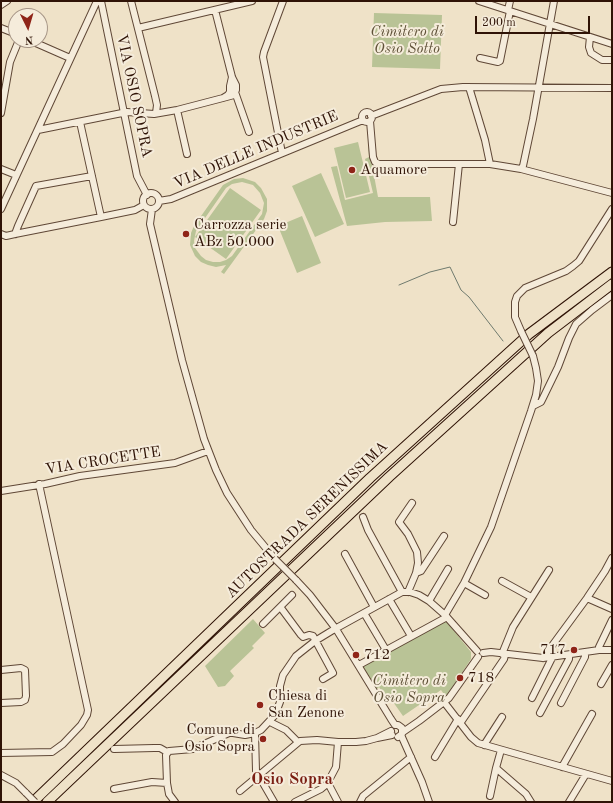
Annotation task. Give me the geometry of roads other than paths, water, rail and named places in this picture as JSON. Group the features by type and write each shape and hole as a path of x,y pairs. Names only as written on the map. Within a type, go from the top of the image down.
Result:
{"highway":[{"name":"AUTOSTRADA SERENISSIMA","path":"34,802 370,478 529,334 612,272"},
{"name":"AUTOSTRADA SERENISSIMA","path":"47,802 389,478 548,333 612,284"}],"street":[{"path":"1,5 7,1"},
{"path":"1,209 97,1"},
{"name":"VIA OSIO SOPRA","path":"101,1 137,176 147,194"},
{"path":"131,1 156,96 156,113"},
{"path":"138,28 215,10 233,3 252,1"},
{"path":"479,1 612,44"},
{"path":"480,58 498,62 500,61 510,1"},
{"path":"519,170 523,166 554,1"},
{"path":"281,3 263,57 282,153"},
{"path":"215,10 232,77 236,85 235,92 249,132"},
{"path":"590,38 589,47 591,53 602,60 612,60"},
{"path":"1,113 10,62 15,48"},
{"path":"47,48 70,58"},
{"path":"223,98 230,92 232,77"},
{"path":"469,87 490,164"},
{"name":"VIA DELLE INDUSTRIE","path":"159,201 171,199 363,120 362,116 365,113 369,113 371,119 441,89 469,87 612,88"},
{"path":"38,130 124,113 135,112 151,114 177,110 234,95 235,92"},
{"path":"177,110 187,154"},
{"path":"371,119 373,157 375,162 387,164 490,164 612,193"},
{"path":"80,122 102,218"},
{"path":"453,222 459,164"},
{"path":"1,169 16,175"},
{"path":"15,234 36,186 92,176"},
{"path":"144,205 143,200 147,194 156,194 159,201 158,205 152,209 150,224 182,360 204,439 216,470 227,493 251,530 275,559 310,595 336,629 398,732 411,758 429,802"},
{"path":"1,234 6,236 102,218 135,210 144,205"},
{"path":"144,205 152,209"},
{"path":"359,665 446,616 491,527 536,395 538,381 533,356 515,317 515,302 517,296 525,288 566,271 574,266 579,261 612,209"},
{"path":"533,406 541,402 576,324 592,310 612,296"},
{"name":"VIA CROCETTE","path":"1,490 80,476 175,463 208,451"},
{"path":"1,753 52,752 63,744 81,725 87,715 88,710 39,484"},
{"path":"405,592 416,573 418,562 416,552 408,534 399,522 412,503"},
{"path":"363,517 368,530 405,592"},
{"path":"416,573 421,571 444,536"},
{"path":"345,554 374,607"},
{"path":"543,658 587,598 612,558"},
{"path":"429,601 448,569"},
{"path":"435,757 459,720 504,659 513,627 549,570"},
{"path":"502,581 531,598"},
{"path":"464,583 485,595"},
{"path":"114,749 160,748 167,752 193,748 225,734 233,733 245,735 261,730 275,715 280,702 280,686 283,675 288,666 299,653 333,630 389,599 405,592 419,595 429,601 446,616 479,654 552,658 599,650 612,650"},
{"path":"263,624 292,596"},
{"path":"587,598 612,610"},
{"path":"389,599 411,636"},
{"path":"281,608 303,637 311,635 315,641 333,673 323,679"},
{"path":"364,613 386,650"},
{"path":"599,650 612,620"},
{"path":"561,703 585,657 585,652"},
{"path":"240,791 298,742 317,740 338,742 366,741 398,732 444,702 479,654"},
{"path":"540,713 569,659 569,655"},
{"path":"532,698 552,658"},
{"path":"601,684 612,665"},
{"path":"1,670 21,668 25,670 26,696 25,700 21,702 1,703"},
{"path":"444,702 474,740 484,745 612,781"},
{"path":"562,767 592,714"},
{"path":"484,745 502,717"},
{"path":"270,722 286,730 298,742"},
{"path":"255,733 255,767 274,802"},
{"path":"295,802 321,789 327,784 336,767 338,742"},
{"path":"490,796 496,768 502,750"},
{"path":"167,752 167,783 169,794 175,802"},
{"path":"360,802 363,796 411,758"},
{"path":"496,768 526,794 531,802"},
{"path":"569,802 586,774"},
{"path":"1,775 16,783 34,802"},
{"path":"114,789 152,782 167,783"},
{"path":"327,784 338,802"}],"waterway":[{"path":"399,285 430,272 450,267 461,290 469,297 503,341"}],"place":[{"name":"Aquamore","path":"352,170"},
{"name":"Carrozza serie ABz 50.000","path":"186,234"},
{"name":"717","path":"574,650"},
{"name":"712","path":"356,655"},
{"name":"718","path":"460,678"},
{"name":"Chiesa di San Zenone","path":"260,705"},
{"name":"Comune di Osio Sopra","path":"263,739"}],"district":[{"name":"Osio Sopra","path":"292,780"}],"park label":[{"name":"Cimitero di Osio Sotto","path":"407,40"},
{"name":"Cimitero di Osio Sopra","path":"409,690"}]}
